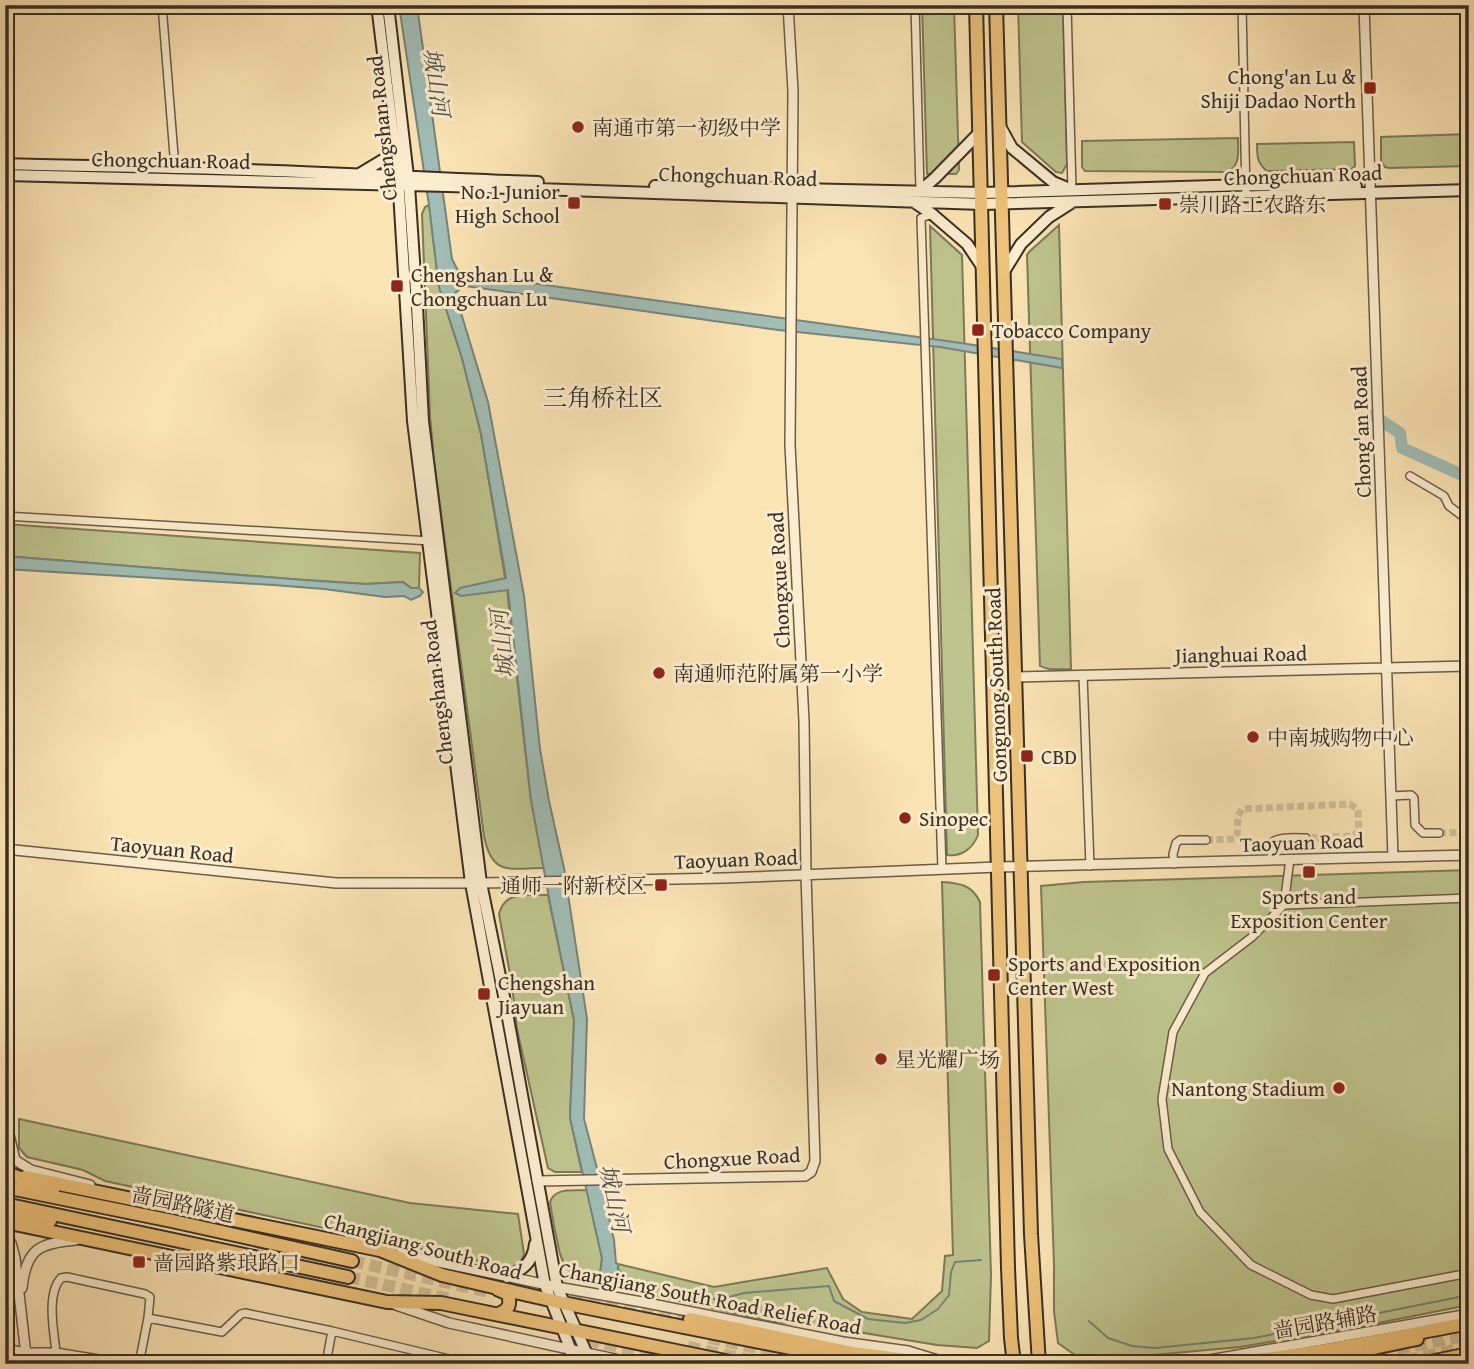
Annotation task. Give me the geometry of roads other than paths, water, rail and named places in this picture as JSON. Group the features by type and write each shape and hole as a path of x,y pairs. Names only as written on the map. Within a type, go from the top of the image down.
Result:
{"main road":[{"name":"Chengshan Road","path":"377,5 394,147 408,181"},
{"name":"Chengshan Road","path":"388,5 408,181 413,421 433,541 476,883 493,993 536,1235 573,1364"},
{"name":"Gongnong South Road","path":"976,5 1007,1268 1014,1364"},
{"name":"Gongnong South Road","path":"996,5 1031,1234 1039,1364"},
{"path":"1001,128 1012,148 1072,196 1021,244 1005,270"},
{"path":"920,191 980,132"},
{"path":"359,174 386,158 394,147"},
{"name":"Chongchuan Road","path":"5,164 359,174 408,181"},
{"name":"Chongchuan Road","path":"5,175 408,181 793,194 912,201 1246,191 1469,190"},
{"name":"Chongchuan Road","path":"1370,189 1469,183"},
{"name":"Chongchuan Road","path":"793,194 920,191 982,198"},
{"path":"912,201 967,244 983,269"},
{"name":"Chengshan Road","path":"476,883 503,991 537,1181 551,1286"},
{"path":"8,1173 58,1193 172,1221"},
{"name":"Changjiang South Road","path":"8,1173 380,1250 442,1275 557,1302 871,1364"},
{"name":"啬园路隧道","path":"6,1187 352,1261"},
{"path":"5,1204 348,1277"},
{"path":"5,1215 73,1224 208,1253 274,1261"},
{"path":"5,1222 387,1302 441,1303 740,1364"},
{"path":"507,1277 529,1263 534,1254 536,1235"},
{"path":"494,1287 508,1294 510,1301 505,1312 498,1314"},
{"name":"Chengshan Road","path":"557,1302 575,1330 587,1358"},
{"path":"690,1319 853,1353 937,1364"},
{"path":"1209,1364 1323,1350 1469,1326"},
{"path":"1280,1364 1326,1358 1469,1326"},
{"path":"1420,1364 1469,1354"}],"street":[{"path":"162,5 175,168"},
{"name":"Chongxue Road","path":"537,1181 805,1175 811,1172 815,1161 804,721 790,445 793,91 788,5"},
{"path":"915,5 920,191"},
{"path":"1072,196 1067,6 1101,5"},
{"path":"1242,5 1246,191"},
{"name":"Chong'an Road","path":"1364,5 1393,857"},
{"path":"932,214 921,218 942,869"},
{"path":"1410,476 1444,496 1448,506 1469,521"},
{"path":"5,516 433,541"},
{"name":"Jianghuai Road","path":"1015,677 1469,666"},
{"path":"1083,675 1090,866"},
{"path":"1391,796 1411,795 1414,798 1415,824 1423,833 1439,833"},
{"path":"1272,860 1274,841 1306,838"},
{"path":"1174,864 1176,843 1180,840 1206,840"},
{"name":"Taoyuan Road","path":"5,849 336,883 724,878 998,867 1469,855"},
{"path":"1290,859 1284,905 1252,937 1205,973 1173,1032 1162,1099 1168,1149 1200,1212 1251,1265 1311,1295 1333,1299 1469,1273"},
{"path":"1284,905 1469,898"},
{"path":"5,1118 15,1160 31,1170 84,1183 118,1195"},
{"path":"5,1237 15,1258 27,1364"},
{"path":"21,1301 24,1270 30,1257 41,1247 54,1242 87,1239"},
{"name":"Changjiang South Road Relief Road","path":"380,1250 843,1342 908,1351 951,1364"},
{"path":"56,1352 51,1312 57,1282 67,1277 150,1297 139,1364"},
{"path":"387,1302 449,1323 570,1348 587,1358 638,1364"},
{"path":"148,1318 222,1332 245,1313 470,1364"},
{"name":"啬园路辅路","path":"1187,1364 1469,1314"},
{"path":"326,1364 332,1331"},
{"path":"5,1348 26,1352 56,1352 129,1364"}],"water":[{"path":"399,5 417,5 452,259 457,269 466,274 1062,359 1062,368 940,347 778,330 465,286 455,293 488,402 524,596 540,749 564,868 587,1019 584,1119 614,1240 618,1264 617,1287 599,1282 602,1258 570,1118 574,1020 531,800 508,590 461,596 455,593 460,588 506,578 481,434 462,358 439,287"},
{"path":"5,556 304,580 366,584 403,582 423,592 411,600 404,596 385,597 273,585 5,569"}],"waterway":[{"path":"1373,415 1400,433 1402,448 1469,478"},
{"path":"618,1269 626,1278 718,1300 744,1293 829,1286 834,1301 868,1319 905,1323 921,1320 938,1309 949,1295 951,1272 955,1262 981,1260"},
{"path":"1089,1321 1108,1338 1132,1346 1155,1348 1254,1338 1469,1295"}],"tunnel":[{"path":"1206,840 1234,839 1242,809 1350,804 1358,810 1359,832 1352,836 1306,838"},
{"path":"1439,833 1469,832"},
{"path":"352,1261 489,1292"},
{"path":"348,1277 454,1300"},
{"path":"553,1294 690,1319"},
{"path":"1397,1349 1469,1335"},
{"path":"570,1336 679,1361"},
{"path":"709,1338 832,1364"},
{"path":"688,1347 770,1364"},
{"path":"1389,1364 1469,1347"}],"place":[{"name":"Chong'an Lu & Shiji Dadao North","path":"1370,88"},
{"name":"南通市第一初级中学","path":"578,127"},
{"name":"No.1 Junior High School","path":"574,203"},
{"name":"崇川路工农路东","path":"1165,204"},
{"name":"Chengshan Lu & Chongchuan Lu","path":"397,286"},
{"name":"Tobacco Company","path":"978,330"},
{"name":"南通师范附属第一小学","path":"659,673"},
{"name":"中南城购物中心","path":"1253,737"},
{"name":"CBD","path":"1027,756"},
{"name":"Sinopec","path":"905,818"},
{"name":"Sports and Exposition Center","path":"1309,872"},
{"name":"通师一附新校区","path":"661,885"},
{"name":"Sports and Exposition Center West","path":"994,975"},
{"name":"Chengshan Jiayuan","path":"484,994"},
{"name":"星光耀广场","path":"881,1059"},
{"name":"Nantong Stadium","path":"1339,1088"},
{"name":"啬园路紫琅路口","path":"139,1262"}],"district":[{"name":"三角桥社区","path":"603,397"}],"water label":[{"name":"城山河","path":"437,82"},
{"name":"城山河","path":"502,644"},
{"name":"城山河","path":"615,1198"}]}
